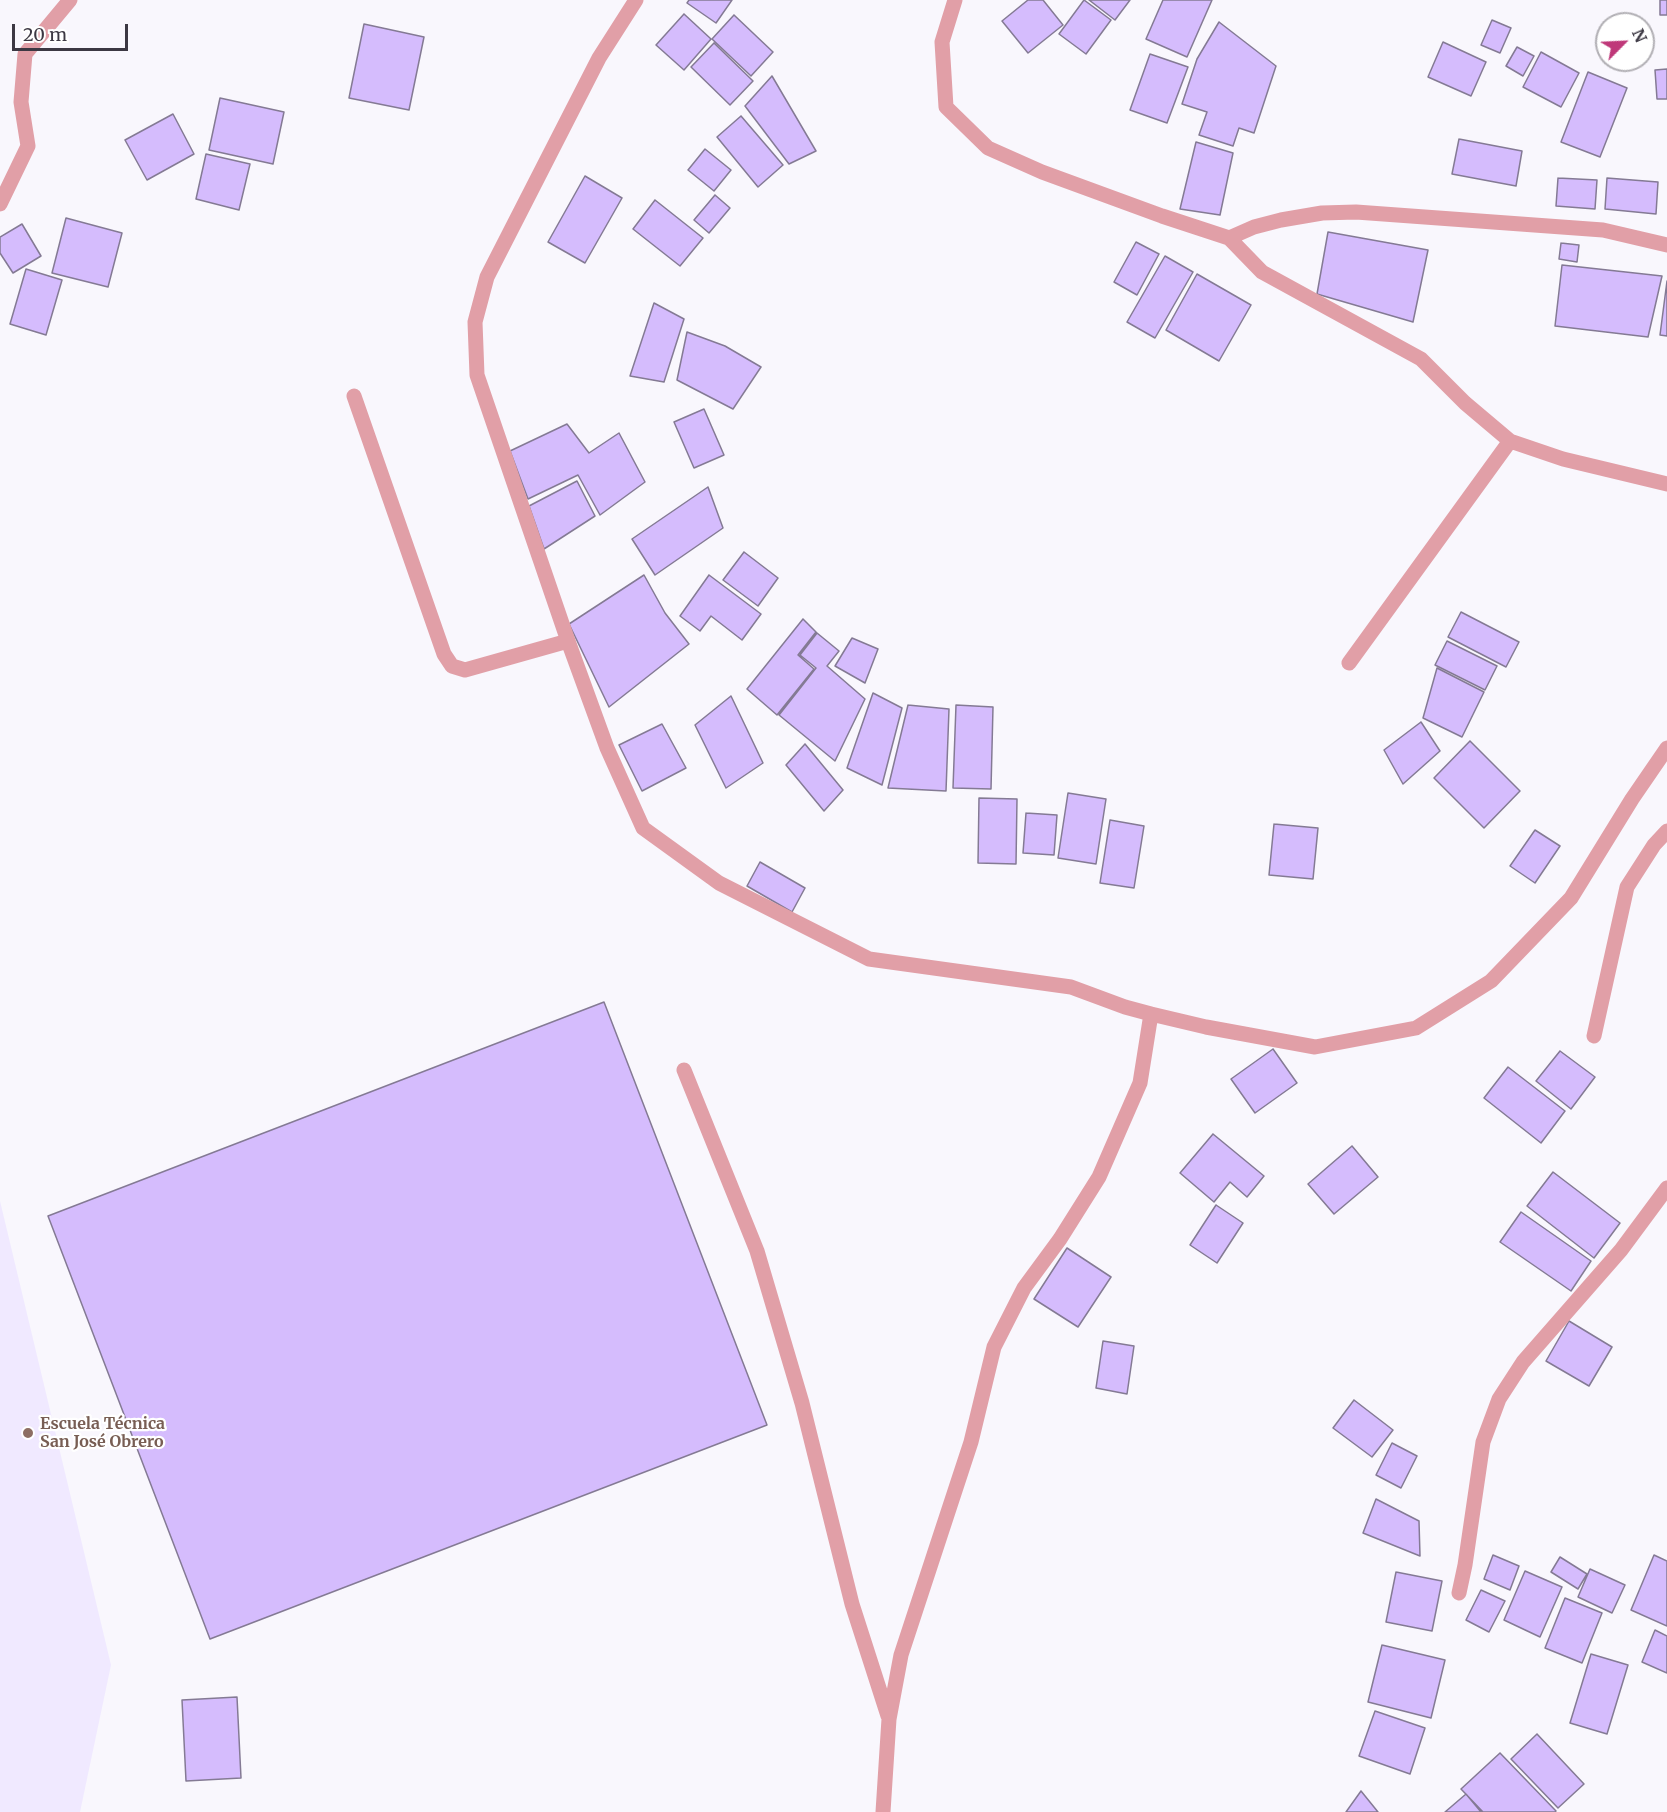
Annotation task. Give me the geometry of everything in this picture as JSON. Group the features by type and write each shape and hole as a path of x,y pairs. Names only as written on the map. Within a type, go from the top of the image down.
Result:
{"street":[{"path":"0,204 28,146 21,102 25,54 70,0"},
{"path":"636,0 599,58 487,277 475,322 477,375 607,748 643,828 719,883 869,959 1071,987 1151,1014 1206,1027 1315,1047 1416,1028 1491,981 1571,898 1632,799 1667,748"},
{"path":"955,0 942,42 946,107 988,148 1042,172 1229,238 1262,272 1421,359 1465,403 1510,441 1563,459 1667,484"},
{"path":"1229,238 1254,227 1281,220 1322,213 1356,212 1604,230 1667,245"},
{"path":"354,396 444,654 452,666 465,670 568,641"},
{"path":"1349,663 1510,441"},
{"path":"1594,1036 1627,887 1654,845 1667,831"},
{"path":"883,1812 889,1719 901,1655 971,1442 994,1347 1024,1288 1060,1239 1099,1177 1140,1083 1151,1014"},
{"path":"684,1070 757,1251 802,1403 852,1604 889,1719"},
{"path":"1459,1593 1466,1565 1483,1442 1499,1399 1523,1362 1621,1250 1667,1188"}],"shaded area":[{"name":"Escuela Técnica San José Obrero","path":"0,1201 111,1665 80,1812 0,1812"}],"building":[{"path":"689,0 732,0 716,23 687,3"},
{"path":"1028,0 1043,0 1063,25 1028,53 1002,21"},
{"path":"1084,0 1111,20 1086,54 1059,34"},
{"path":"1089,0 1130,0 1115,20"},
{"path":"1163,0 1212,0 1187,57 1146,39"},
{"path":"1660,0 1667,0 1667,15 1660,15"},
{"path":"684,14 711,39 684,70 656,45"},
{"path":"734,15 773,52 751,76 712,39"},
{"path":"1492,20 1511,28 1500,53 1481,45"},
{"path":"1219,22 1276,66 1254,133 1239,128 1233,146 1199,135 1207,112 1182,104 1197,59"},
{"path":"364,24 424,37 409,110 349,98"},
{"path":"1443,42 1486,62 1471,96 1428,77"},
{"path":"714,43 753,81 730,105 691,67"},
{"path":"1517,47 1534,56 1523,76 1506,66"},
{"path":"1541,52 1579,73 1561,107 1523,87"},
{"path":"1150,54 1188,67 1167,123 1130,110"},
{"path":"1667,69 1667,99 1657,99 1655,70"},
{"path":"1588,72 1627,88 1600,157 1561,142"},
{"path":"772,76 816,151 789,164 745,106"},
{"path":"220,98 284,112 273,164 209,150"},
{"path":"173,114 194,154 147,180 125,140"},
{"path":"741,116 783,165 758,187 717,137"},
{"path":"1459,139 1522,151 1516,186 1452,174"},
{"path":"1196,142 1233,153 1220,215 1180,209"},
{"path":"705,149 731,170 714,191 688,170"},
{"path":"206,154 250,164 239,210 196,199"},
{"path":"585,176 622,198 585,263 548,242"},
{"path":"1558,178 1597,180 1595,209 1556,206"},
{"path":"1607,178 1658,182 1656,214 1605,209"},
{"path":"715,195 730,208 709,233 694,220"},
{"path":"655,200 703,238 680,266 633,229"},
{"path":"66,218 122,233 108,287 52,273"},
{"path":"22,224 41,256 13,273 0,253 0,237"},
{"path":"1328,232 1428,250 1413,322 1317,294"},
{"path":"1136,242 1159,254 1137,295 1114,282"},
{"path":"1561,243 1579,245 1577,262 1559,259"},
{"path":"1165,256 1193,272 1155,338 1127,322"},
{"path":"1562,265 1662,276 1648,337 1555,326"},
{"path":"26,269 62,280 46,335 10,324"},
{"path":"1197,274 1251,305 1219,361 1166,330"},
{"path":"1667,281 1667,336 1660,335"},
{"path":"654,303 684,319 664,382 630,376"},
{"path":"687,332 725,346 761,367 733,409 677,380"},
{"path":"704,409 724,455 694,468 674,422"},
{"path":"567,424 589,453 619,433 645,482 600,515 578,475 528,499 510,451"},
{"path":"577,481 595,516 544,549 529,506"},
{"path":"708,487 723,528 655,575 632,539"},
{"path":"744,552 778,578 758,606 723,580"},
{"path":"644,575 665,613 689,644 609,707 569,624"},
{"path":"709,575 761,614 742,640 711,616 700,631 680,616"},
{"path":"1461,612 1519,642 1506,667 1448,637"},
{"path":"803,619 816,632 798,655 814,669 777,715 747,689"},
{"path":"817,633 839,651 827,666 865,699 835,761 779,715 816,668 800,655"},
{"path":"852,638 878,649 865,683 835,666"},
{"path":"1447,641 1497,666 1485,690 1435,665"},
{"path":"1437,668 1484,692 1462,737 1423,718"},
{"path":"873,693 902,708 882,785 847,768"},
{"path":"731,696 763,763 726,788 695,725"},
{"path":"908,705 949,709 946,791 888,788"},
{"path":"956,705 993,707 991,789 953,788"},
{"path":"1421,722 1440,751 1403,784 1384,750"},
{"path":"662,724 686,768 642,791 619,745"},
{"path":"1470,741 1520,791 1484,828 1434,778"},
{"path":"805,744 843,790 824,811 786,765"},
{"path":"1068,793 1106,799 1096,864 1058,858"},
{"path":"979,798 1017,799 1016,864 978,863"},
{"path":"1026,813 1057,815 1054,855 1023,853"},
{"path":"1110,820 1144,826 1134,888 1100,883"},
{"path":"1274,824 1318,828 1313,879 1269,875"},
{"path":"1535,830 1560,846 1535,883 1510,866"},
{"path":"760,862 805,888 792,912 747,886"},
{"path":"604,1002 767,1425 210,1639 48,1216"},
{"path":"1273,1049 1297,1083 1255,1113 1231,1079"},
{"path":"1560,1051 1595,1077 1571,1109 1536,1081"},
{"path":"1508,1067 1565,1111 1541,1143 1484,1098"},
{"path":"1213,1134 1264,1176 1247,1197 1230,1182 1214,1202 1180,1173"},
{"path":"1352,1146 1378,1177 1334,1214 1308,1184"},
{"path":"1553,1172 1620,1223 1594,1258 1527,1206"},
{"path":"1216,1205 1243,1223 1217,1263 1190,1245"},
{"path":"1521,1212 1591,1261 1571,1291 1500,1242"},
{"path":"1067,1248 1111,1277 1078,1327 1034,1299"},
{"path":"1569,1321 1612,1347 1589,1386 1546,1361"},
{"path":"1103,1341 1134,1346 1127,1394 1096,1388"},
{"path":"1354,1400 1393,1430 1372,1457 1333,1428"},
{"path":"1392,1443 1417,1456 1401,1488 1376,1475"},
{"path":"1376,1499 1419,1521 1420,1556 1363,1533"},
{"path":"1493,1555 1519,1566 1510,1590 1484,1579"},
{"path":"1654,1555 1667,1561 1667,1626 1631,1610"},
{"path":"1560,1557 1587,1574 1578,1589 1551,1572"},
{"path":"1590,1569 1625,1585 1612,1613 1578,1597"},
{"path":"1525,1571 1562,1587 1540,1637 1504,1620"},
{"path":"1396,1572 1442,1581 1432,1631 1386,1622"},
{"path":"1481,1590 1505,1601 1489,1632 1466,1620"},
{"path":"1565,1598 1602,1613 1582,1663 1545,1648"},
{"path":"1655,1630 1667,1636 1667,1673 1642,1662"},
{"path":"1382,1645 1445,1660 1431,1718 1368,1702"},
{"path":"1591,1654 1628,1665 1607,1734 1570,1723"},
{"path":"237,1697 241,1778 186,1781 182,1700"},
{"path":"1375,1711 1425,1728 1410,1774 1359,1756"},
{"path":"1537,1734 1584,1784 1558,1808 1511,1759"},
{"path":"1500,1753 1555,1812 1483,1812 1461,1789"},
{"path":"1361,1791 1378,1812 1346,1812"},
{"path":"1466,1794 1481,1812 1445,1812"}],"place":[{"name":"Escuela Técnica San José Obrero","path":"28,1433"}]}
